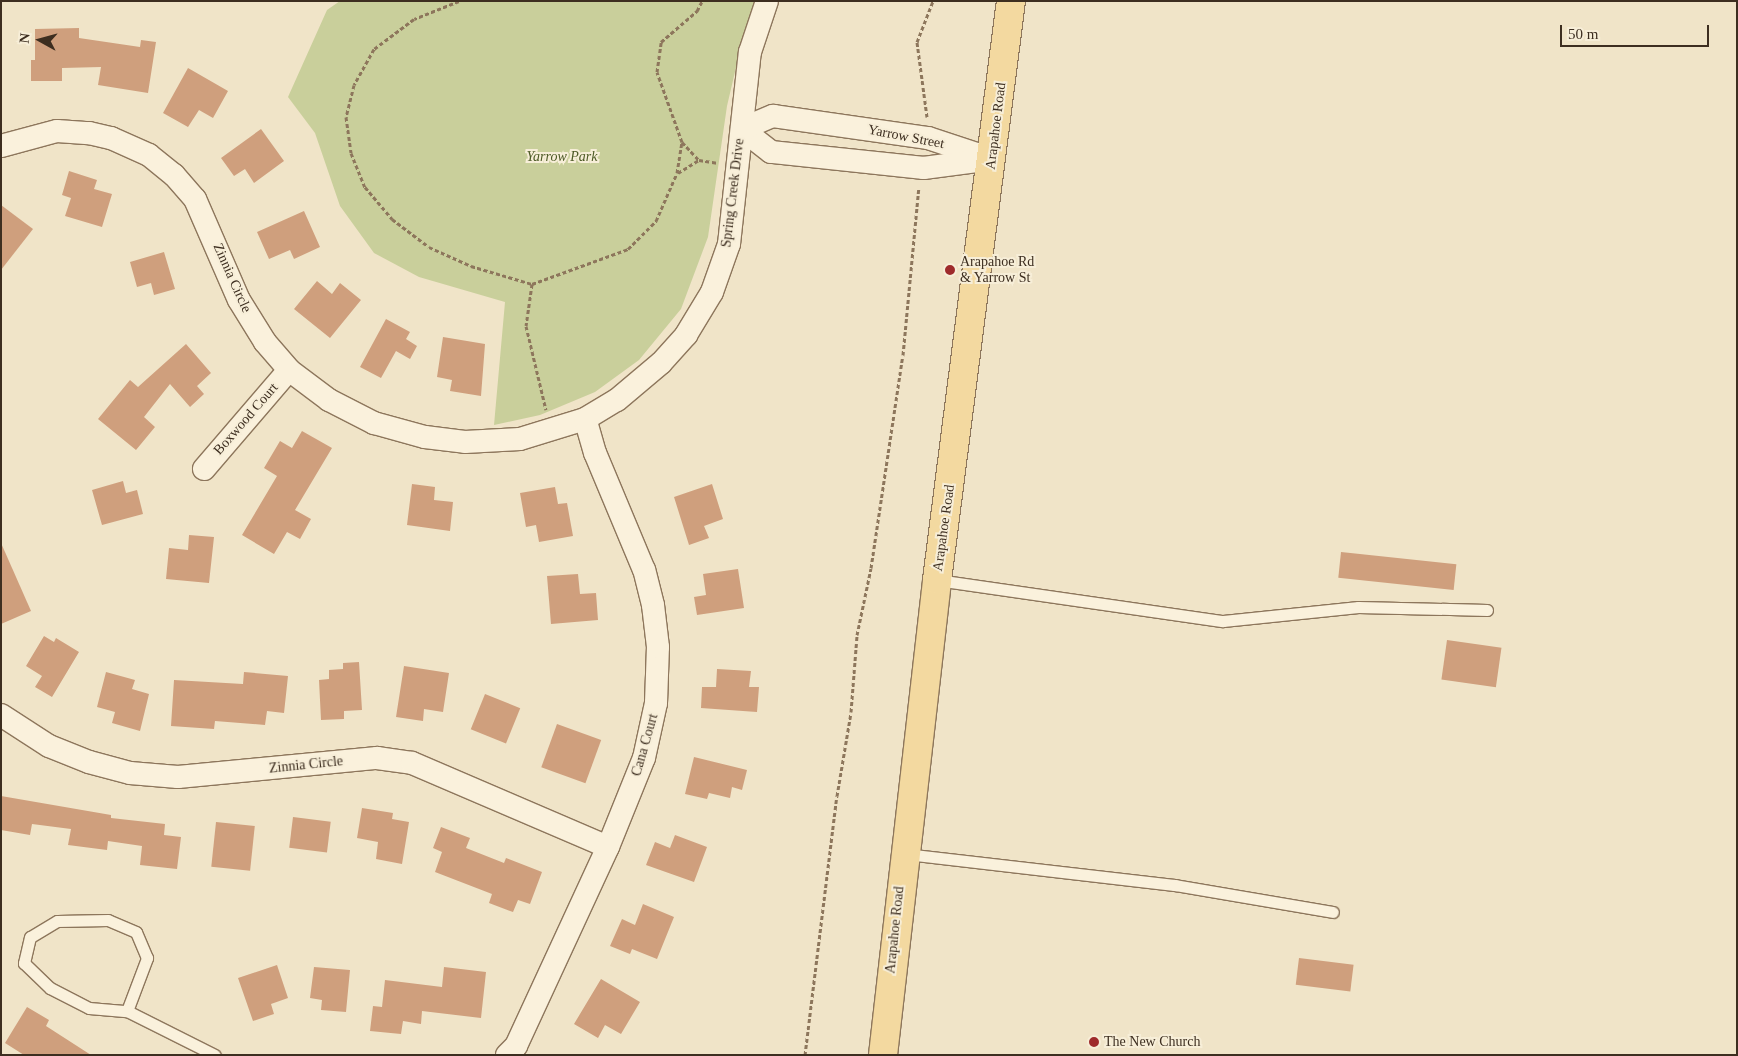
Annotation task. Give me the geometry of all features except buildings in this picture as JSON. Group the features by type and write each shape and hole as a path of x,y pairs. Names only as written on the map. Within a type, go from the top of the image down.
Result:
{"main road":[{"name":"Arapahoe Road","path":"883,1055 904,854 937,580 1011,1"}],"street":[{"name":"Spring Creek Drive","path":"585,419 617,400 661,363 690,327 712,292 729,244 750,52 766,1"},
{"name":"Yarrow Street","path":"773,116 928,138 992,159 924,168 771,152 742,129 773,116"},
{"name":"Zinnia Circle","path":"1,146 57,131 89,133 111,138 149,155 174,175 195,199 239,300 265,342 289,370 336,404 374,423 425,437 465,442 520,439 556,430 585,419"},
{"name":"Boxwood Court","path":"204,469 289,370"},
{"name":"Cana Court","path":"507,1055 516,1046 608,847 644,758 656,703 658,647 653,605 644,570 595,454 585,419"},
{"name":"Zinnia Circle","path":"1,714 49,746 89,762 130,773 178,777 377,758 412,763 608,847"}],"lane":[{"path":"937,580 1223,621 1358,607 1487,610"},
{"path":"904,854 1175,885 1333,912"},
{"path":"127,1011 147,958 136,932 108,920 57,921 30,938 24,963 50,988 89,1008 127,1011 215,1055"}],"path":[{"path":"459,1 414,19 374,49 354,85 346,117 351,153 370,193 392,219 429,247 471,266 532,284 628,249 656,221 677,173 682,142"},
{"path":"702,1 697,11 662,42 657,72 682,142 699,160 738,167"},
{"path":"928,138 917,42 933,1"},
{"path":"677,173 699,160"},
{"path":"805,1055 837,796 851,712 857,635 871,568 903,355 916,199 924,168"},
{"path":"532,284 526,326 529,352 547,414 556,430"}],"green space":[{"name":"Yarrow Park","path":"340,1 757,1 745,29 727,106 708,237 681,309 639,360 595,392 540,415 494,425 505,302 419,277 374,253 340,206 315,133 288,97 327,10"}],"place":[{"name":"Arapahoe Rd & Yarrow St","path":"950,270"},
{"name":"The New Church","path":"1094,1042"}]}
